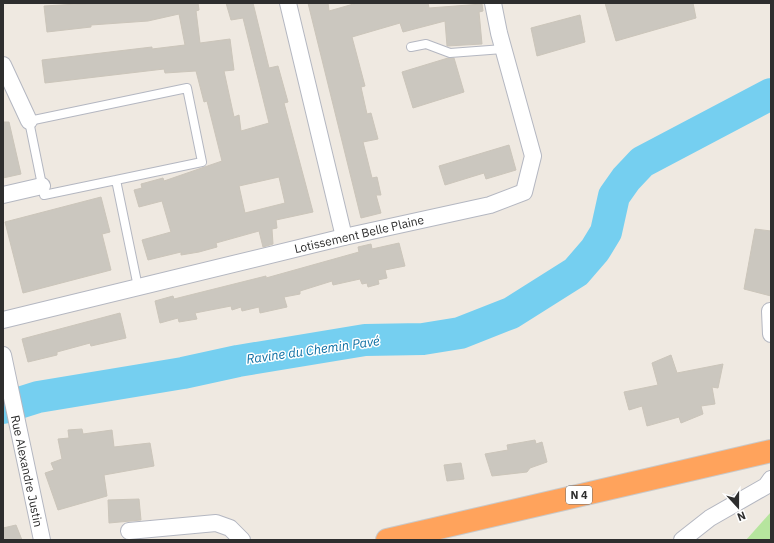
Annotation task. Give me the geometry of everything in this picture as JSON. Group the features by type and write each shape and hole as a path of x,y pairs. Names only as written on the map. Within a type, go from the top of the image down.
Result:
{"highway":[{"name":"N 4","path":"387,540 771,451"},
{"name":"N 4","path":"426,540 771,459"}],"street":[{"path":"288,3 344,237"},
{"name":"Lotissement Belle Plaine","path":"3,320 344,237 490,205 524,192 533,156 503,49 493,3"},
{"path":"3,64 29,121"},
{"path":"3,195 42,186"},
{"path":"770,311 771,334"},
{"name":"Rue Alexandre Justin","path":"3,355 42,540"},
{"path":"682,540 710,518 766,486 771,479"},
{"path":"129,531 216,523 230,528 242,540"}],"lane":[{"path":"411,47 426,44 450,53 503,49"},
{"path":"187,88 202,162 44,194 29,121 187,88"},
{"path":"116,180 138,287"}],"green space":[{"path":"771,512 771,540 746,540"}],"building":[{"path":"95,3 198,3 199,10 196,11 200,43 230,39 234,70 224,71 234,117 239,115 241,131 269,123 243,18 231,20 226,3 253,3 269,68 278,66 288,102 284,103 313,212 276,220 277,228 272,229 273,244 263,247 259,231 216,243 217,247 199,252 181,255 181,252 148,260 142,240 171,232 162,201 139,207 134,190 142,188 141,184 163,178 164,181 222,161 207,101 204,102 196,71 165,73 164,69 45,83 42,60 152,47 152,49 185,45 179,14 148,21 91,25 91,27 47,32 44,6","holes":["279,177 285,203 245,213 239,186"]},
{"path":"308,3 328,3 329,11 357,3 428,3 429,8 482,4 483,11 479,12 482,44 447,46 445,21 403,32 400,23 352,37 365,86 361,87 367,114 371,113 378,139 363,142 372,178 377,177 381,195 376,195 381,213 361,218"},
{"path":"605,3 693,3 696,18 616,41"},
{"path":"580,15 585,42 537,56 531,28"},
{"path":"448,58 454,58 464,92 413,108 402,72"},
{"path":"3,122 9,122 21,174 3,178"},
{"path":"509,145 516,170 486,179 484,173 445,185 439,166"},
{"path":"101,197 110,232 102,234 111,270 23,293 5,222"},
{"path":"755,229 771,231 771,296 744,289"},
{"path":"399,243 405,266 385,270 387,278 378,280 379,284 368,287 367,283 362,284 360,279 333,285 332,281 300,291 300,294 284,297 287,307 260,313 259,307 242,311 241,307 232,310 231,306 195,313 197,319 179,322 178,318 160,323 155,301 173,296 174,299 266,276 266,278 359,252 358,247 371,244 372,249"},
{"path":"120,313 126,338 91,346 90,343 57,352 57,355 28,362 22,339"},
{"path":"671,355 677,373 723,364 718,388 712,387 715,404 701,406 703,414 681,423 679,417 647,426 642,406 629,410 624,392 658,385 652,363"},
{"path":"82,429 83,434 112,430 114,447 150,443 154,466 104,475 107,496 58,510 45,473 54,470 51,463 62,459 58,439 69,438 68,430"},
{"path":"535,440 536,444 542,442 547,462 530,468 527,472 492,476 485,454 508,450 507,445"},
{"path":"461,463 464,479 447,481 444,465"},
{"path":"139,499 141,520 109,523 108,500"},
{"path":"16,525 22,540 3,540 3,528"}],"waterway":[{"name":"Ravine du Chemin Pavé","path":"3,408 38,397 183,373 238,361 365,340 423,339 460,333 511,313 576,272 595,250 606,232 614,196 626,179 642,162 771,94"}]}
